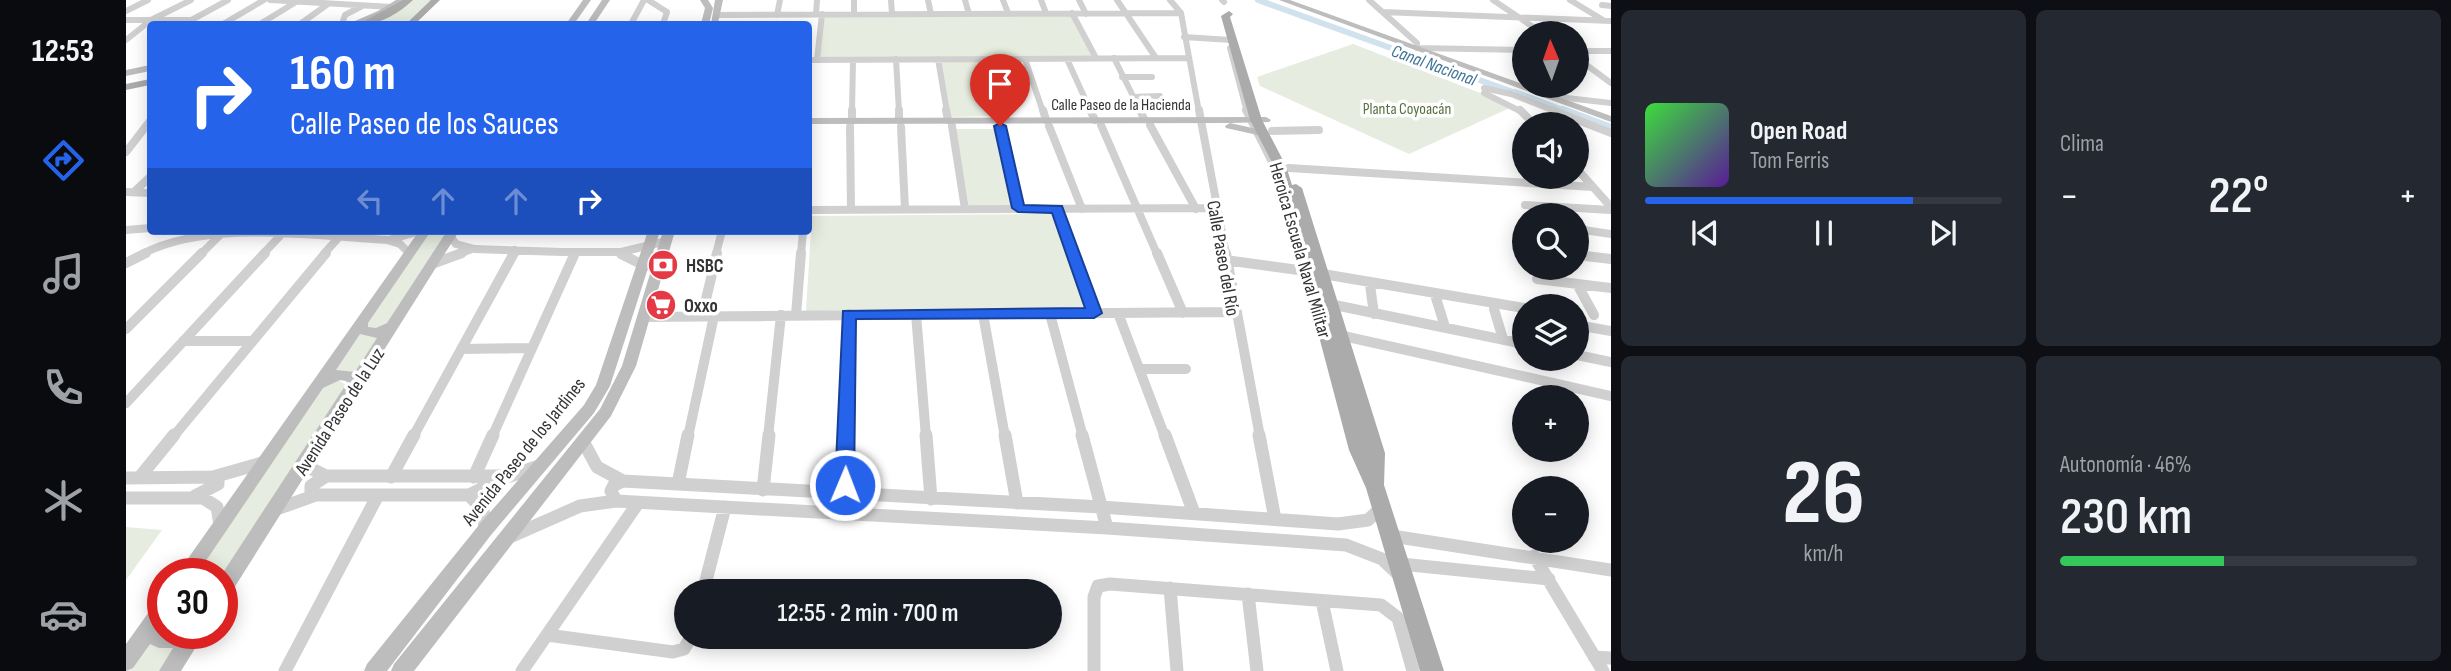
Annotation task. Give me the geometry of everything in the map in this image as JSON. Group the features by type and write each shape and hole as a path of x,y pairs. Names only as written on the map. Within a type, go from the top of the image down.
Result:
{"main road":[{"path":"372,21 409,0"},
{"path":"413,21 436,0"},
{"name":"Heroica Escuela Naval Militar","path":"1223,1 1229,14 1234,17 1258,104 1260,126 1289,167 1358,450 1392,536 1432,671"},
{"name":"Heroica Escuela Naval Militar","path":"1229,14 1225,16 1230,40 1260,126 1280,166 1316,273"},
{"path":"126,75 147,71"},
{"path":"126,87 147,83"},
{"name":"Heroica Escuela Naval Militar","path":"1324,303 1339,335 1376,453 1379,498"}],"street":[{"path":"126,11 148,0"},
{"path":"151,20 191,0"},
{"path":"189,21 228,0"},
{"path":"228,21 264,0"},
{"path":"270,0 393,7"},
{"path":"304,21 337,0"},
{"path":"343,21 345,15 374,0"},
{"path":"359,21 393,7 401,0"},
{"path":"572,21 587,0"},
{"path":"592,21 606,0"},
{"path":"633,21 646,0 667,13 664,21"},
{"path":"704,0 709,8 706,21"},
{"path":"715,21 719,0"},
{"path":"777,15 780,0"},
{"path":"817,0 819,14 812,60 1189,58"},
{"path":"854,0 854,14"},
{"path":"891,0 892,14"},
{"path":"928,0 931,14"},
{"path":"965,0 969,14"},
{"path":"1003,0 1009,13"},
{"path":"1041,0 1046,13"},
{"path":"1079,0 1086,13"},
{"path":"1117,0 1156,58"},
{"path":"1170,0 1181,13"},
{"path":"1283,0 1512,83"},
{"path":"1369,0 1418,43 1417,48"},
{"path":"1493,0 1525,21"},
{"path":"1570,0 1609,22"},
{"path":"265,21 298,1"},
{"path":"1602,5 1611,6"},
{"path":"1383,12 1609,22"},
{"path":"1072,13 1096,58"},
{"path":"716,15 1181,13"},
{"name":"Calle Paseo del Río","path":"1181,13 1234,312 1275,519"},
{"path":"768,21 769,15"},
{"path":"126,20 169,21"},
{"path":"126,40 147,23"},
{"path":"1184,37 1230,40"},
{"path":"1417,48 1512,50"},
{"path":"1589,51 1611,51"},
{"path":"1114,58 1132,97 1196,209"},
{"path":"896,59 905,209"},
{"path":"939,59 965,209"},
{"path":"982,59 1018,208"},
{"path":"1025,59 1047,123 1082,209"},
{"path":"1067,59 1104,123 1183,313"},
{"path":"851,209 853,60"},
{"path":"1589,67 1611,83"},
{"path":"1122,77 1152,78"},
{"path":"1522,112 1481,91 1483,88 1511,94 1556,112"},
{"path":"1132,97 1160,96"},
{"path":"1554,98 1611,119"},
{"path":"1567,98 1611,103"},
{"name":"Calle Paseo de la Hacienda","path":"812,124 1199,122 1260,126"},
{"path":"126,152 147,125"},
{"path":"1589,125 1611,134"},
{"path":"1260,126 1319,130"},
{"path":"1289,167 1593,187"},
{"path":"130,192 147,179"},
{"path":"1589,182 1611,208"},
{"path":"1589,207 1611,208"},
{"path":"812,210 1216,208"},
{"path":"1057,209 1094,313"},
{"path":"126,230 147,228"},
{"path":"1589,231 1611,234"},
{"path":"126,263 156,247 192,235"},
{"path":"126,329 220,235 387,240 406,235"},
{"name":"Avenida Paseo de la Luz","path":"197,558 420,235"},
{"name":"Avenida Paseo de la Luz","path":"238,565 451,235"},
{"path":"453,235 456,244 475,249 615,253 651,265"},
{"path":"678,484 721,235"},
{"path":"796,315 803,235"},
{"path":"615,253 638,248 660,236"},
{"name":"Avenida Paseo de los Jardines","path":"374,671 485,530 589,409 604,386 660,236"},
{"path":"126,403 279,237"},
{"path":"132,478 338,239"},
{"path":"387,240 400,244 409,253"},
{"path":"432,264 475,249"},
{"path":"391,477 514,250"},
{"path":"274,510 316,495 469,495 483,488 480,477 531,348 575,251"},
{"path":"1589,256 1611,259"},
{"path":"1225,260 1512,305"},
{"name":"Avenida Paseo de los Jardines","path":"406,665 583,441 621,387 644,317 651,265"},
{"path":"1316,273 1512,313"},
{"name":"Heroica Escuela Naval Militar","path":"1316,273 1350,449 1379,498"},
{"path":"1545,280 1611,288"},
{"path":"1577,284 1594,315"},
{"path":"1370,285 1374,314"},
{"path":"1436,298 1445,327"},
{"path":"1324,303 1512,341"},
{"path":"1494,309 1503,339"},
{"path":"644,317 1234,312"},
{"path":"1118,313 1194,513"},
{"path":"845,494 849,314"},
{"path":"916,314 931,499"},
{"path":"983,314 1017,503"},
{"path":"1050,314 1107,528"},
{"path":"763,490 781,315"},
{"path":"361,323 362,330 372,333 386,330 396,322"},
{"path":"1589,327 1611,331"},
{"path":"1339,335 1611,396"},
{"path":"183,341 252,341"},
{"path":"462,349 531,348"},
{"path":"1589,357 1611,362"},
{"path":"1139,369 1186,369"},
{"path":"318,385 343,374 352,376 355,384"},
{"path":"583,441 594,467 603,475 623,481 1101,507 1338,524 1363,523 1376,516 1379,498"},
{"path":"307,459 310,468 326,475 391,477 510,476 542,464"},
{"path":"132,478 208,477 240,472 265,461"},
{"path":"316,495 311,492 311,486 326,475"},
{"path":"189,498 215,488 218,480 208,477"},
{"path":"616,501 611,491 614,485 623,481"},
{"path":"285,671 378,495"},
{"path":"469,495 479,500 485,512 485,530"},
{"path":"126,498 189,498 215,502 219,510 220,525"},
{"path":"506,539 580,506 616,501 1107,528 1346,545 1382,559 1403,573 1549,579"},
{"path":"522,671 638,502"},
{"path":"1050,504 1057,526"},
{"path":"706,579 725,507"},
{"path":"1392,536 1611,570"},
{"path":"1534,556 1603,671"},
{"path":"1094,671 1094,597 1098,586 1110,584 1381,605 1393,611 1398,618 1413,671"},
{"path":"1170,589 1177,671"},
{"path":"1248,594 1257,671"},
{"path":"1322,601 1337,671"},
{"path":"126,661 147,631"},
{"path":"547,635 673,652 684,649"},
{"path":"169,671 184,649"},
{"path":"390,651 406,665"},
{"path":"1594,657 1611,658"}],"green space":[{"path":"412,0 434,0 410,21 374,21"},
{"path":"1075,14 1099,60 817,61 822,16"},
{"name":"Planta Coyoacán","path":"1353,44 1514,106 1409,154 1260,86 1257,77"},
{"path":"941,62 980,62 993,116 948,117"},
{"path":"956,129 998,129 1022,206 969,207"},
{"path":"1061,214 1093,309 806,311 812,216"},
{"path":"427,235 446,235 386,326 373,330 365,326"},
{"path":"359,333 382,333 355,374 331,374"},
{"path":"339,380 347,386 233,558 205,558 323,386"},
{"path":"126,527 162,530 126,580"},
{"path":"147,642 147,649 174,649 160,671 127,671"}],"waterway":[{"name":"Canal Nacional","path":"1258,0 1512,92"},
{"name":"Canal Nacional","path":"1531,98 1568,112"},
{"name":"Canal Nacional","path":"1563,110 1611,128"}],"place":[{"name":"HSBC","path":"663,265"},
{"name":"Oxxo","path":"661,305"}],"route":[{"path":"845,485 849,314 1094,313 1057,209 1018,208 1000,126"}]}
